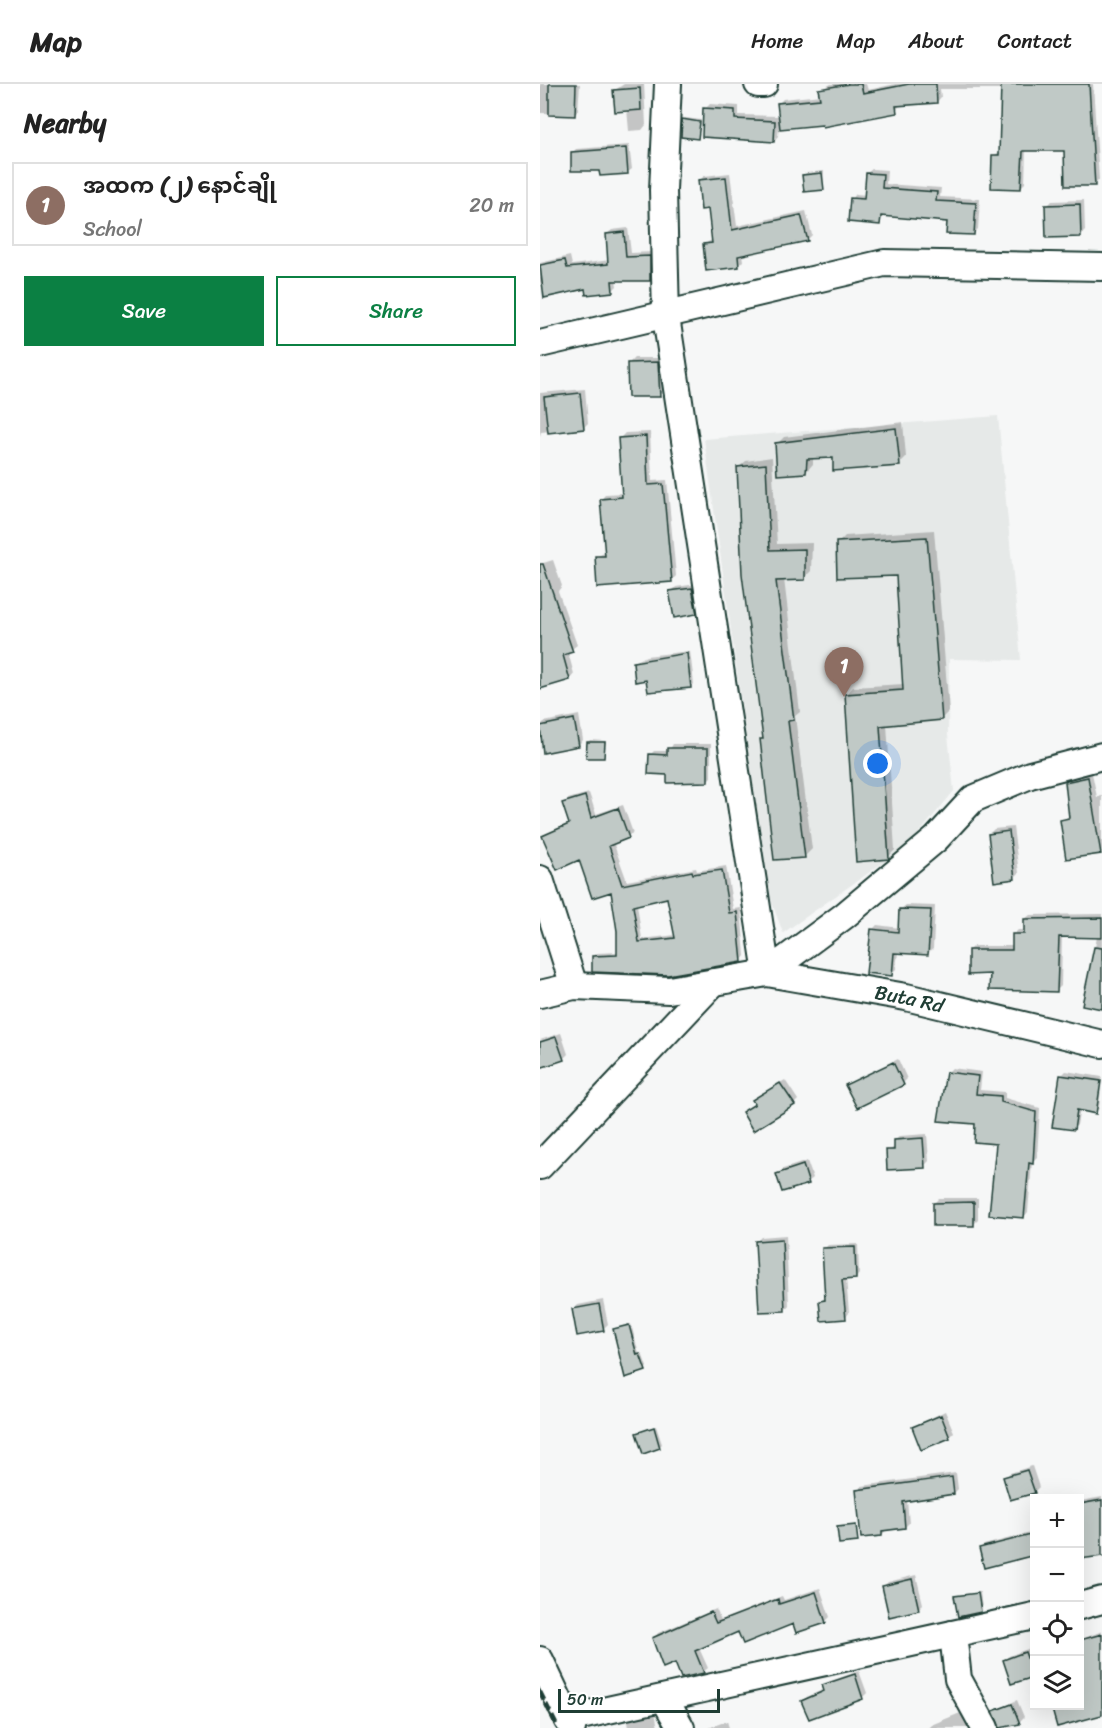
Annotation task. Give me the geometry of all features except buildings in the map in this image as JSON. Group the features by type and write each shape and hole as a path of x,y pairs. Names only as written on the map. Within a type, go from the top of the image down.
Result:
{"street":[{"path":"668,84 663,190 666,317 767,973 844,916 928,846 973,799 1030,775 1102,756"},
{"path":"758,84 764,84"},
{"path":"540,344 666,317 884,263 1102,267"},
{"path":"540,879 574,986"},
{"name":"Buta Rd","path":"540,994 574,986 669,990 767,973 906,997 1102,1044"},
{"path":"540,1166 714,982"},
{"path":"1084,1604 1102,1600"},
{"path":"540,1660 560,1717 664,1698 1030,1617"},
{"path":"953,1634 958,1679 985,1728"},
{"path":"664,1698 681,1728"}],"shaded area":[{"path":"998,416 1021,660 949,659 948,735 954,791 911,843 783,933 768,892 704,439"}],"railway":[{"path":"540,1692 558,1728"}],"place":[{"name":"အထက (၂) နောင်ချို","path":"844,697"}]}
